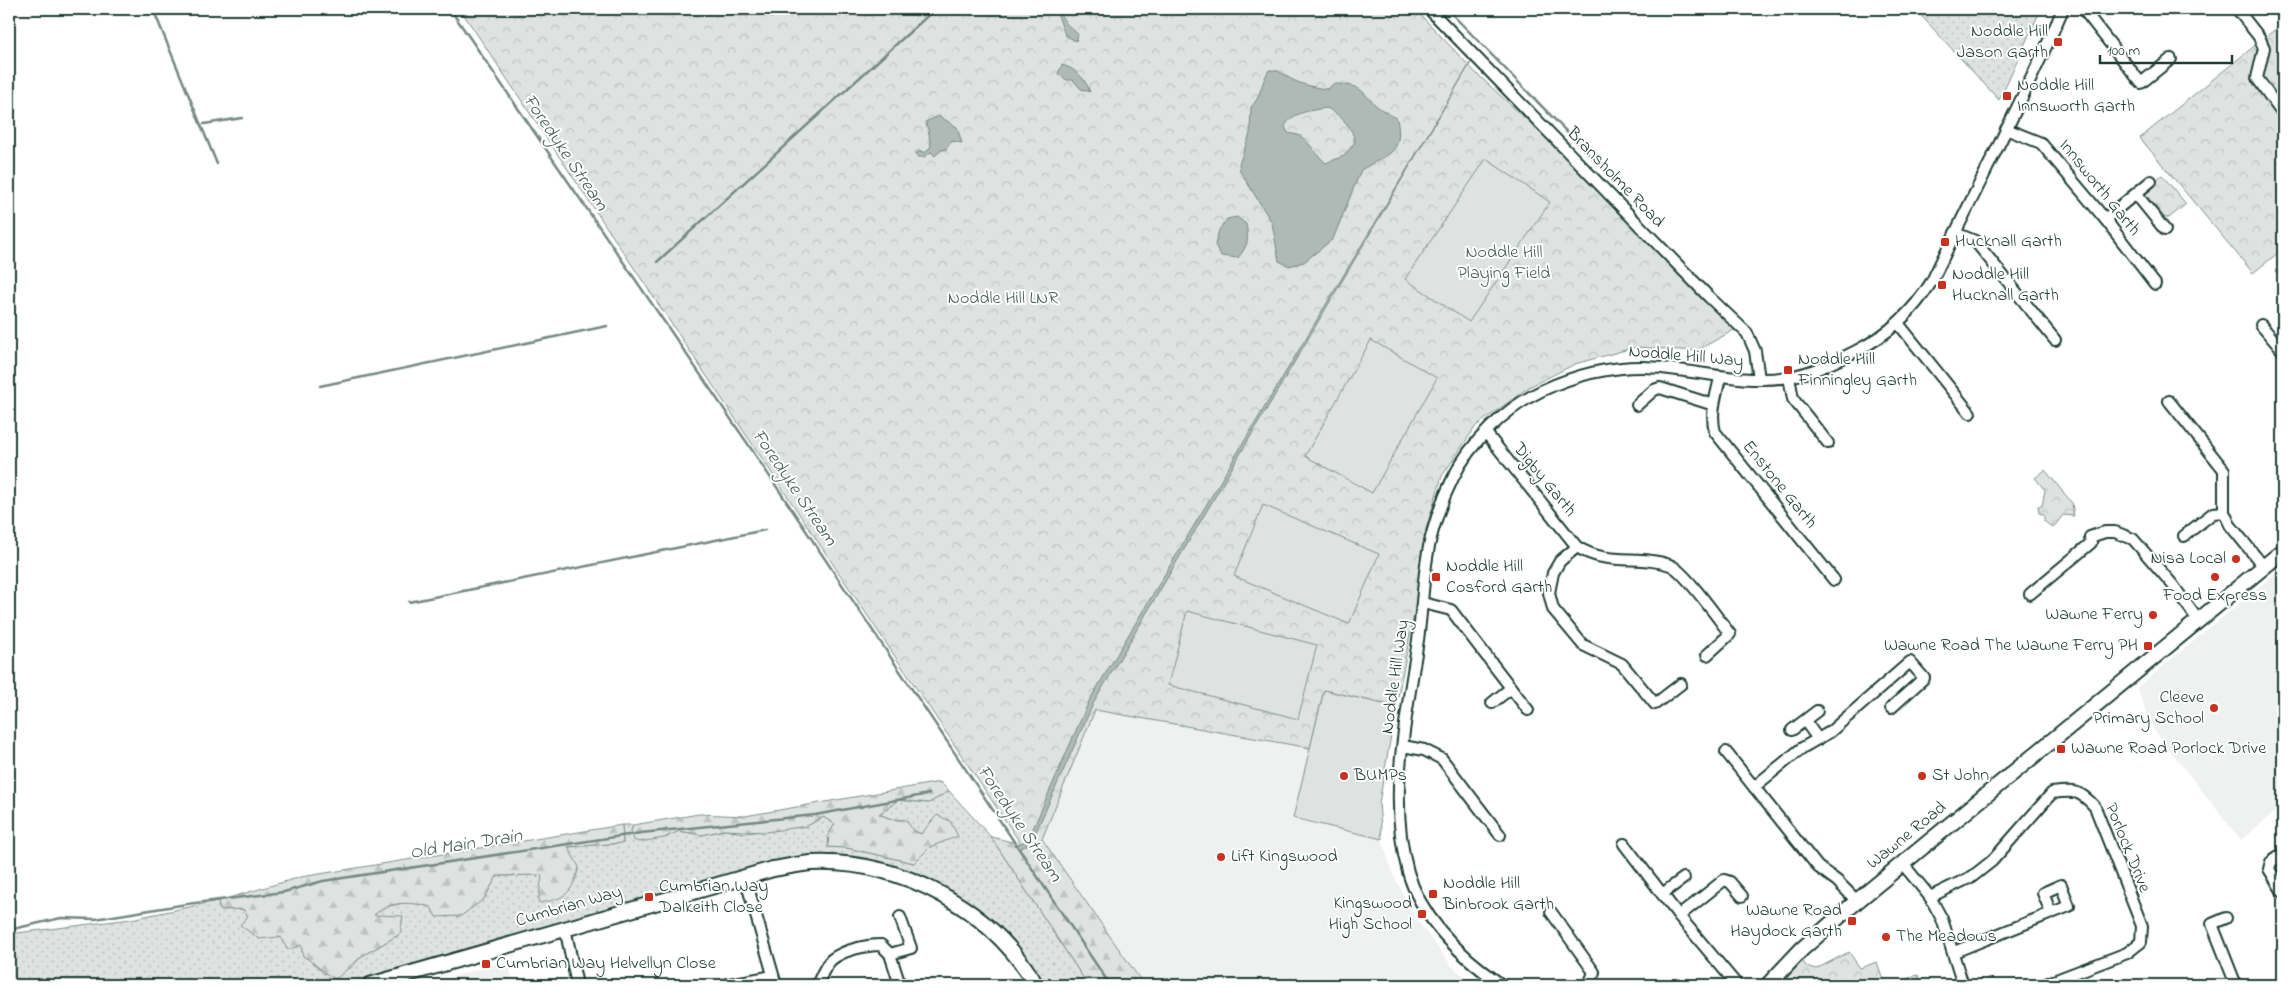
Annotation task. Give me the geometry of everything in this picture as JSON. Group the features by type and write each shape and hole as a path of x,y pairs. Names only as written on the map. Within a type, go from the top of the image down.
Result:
{"street":[{"name":"Bransholme Road","path":"1429,9 1702,290 1747,333 1755,351 1758,379"},
{"name":"Noddle Hill Way","path":"1502,985 1476,967 1452,945 1422,902 1408,874 1399,822 1399,769 1433,529 1453,479 1468,454 1486,433 1513,409 1541,391 1583,374 1609,368 1635,366 1676,369 1720,378 1758,379 1789,377 1821,368 1873,342 1898,323 1918,303 1932,281 2033,78 2063,9"},
{"path":"2083,9 2142,83 2171,59"},
{"path":"2237,9 2259,37 2264,48 2257,78 2279,109"},
{"name":"Innsworth Garth","path":"2006,129 2041,144 2105,219 2154,284"},
{"path":"2105,219 2151,181"},
{"path":"2136,194 2164,230"},
{"path":"1955,233 1974,242 2055,340"},
{"path":"1898,323 1970,413"},
{"path":"2262,325 2283,351"},
{"path":"1789,377 1793,399 1828,443"},
{"name":"Enstone Garth","path":"1720,378 1712,422 1715,432 1834,580"},
{"path":"1637,405 1654,390 1660,388 1714,405"},
{"path":"2169,401 2224,470 2224,512 2230,525 2264,567"},
{"name":"Digby Garth","path":"1486,433 1577,547 1591,555 1602,558 1666,564 1676,568 1730,634 1707,655"},
{"path":"2184,536 2213,513 2224,512"},
{"path":"2030,594 2092,543 2090,537 2093,534 2115,532 2133,539 2172,584 2198,620"},
{"path":"1577,547 1560,561 1552,573 1550,593 1554,609 1583,645 1622,664 1655,704 1681,684"},
{"name":"Wawne Road","path":"1768,985 1821,932 1857,901 2283,550"},
{"path":"1423,603 1451,610 1528,710"},
{"path":"1754,787 1802,748 1830,732 1910,662 1924,678 1891,708"},
{"path":"1492,702 1511,688"},
{"path":"1792,730 1817,711"},
{"path":"1805,721 1818,739"},
{"path":"1403,746 1424,750 1442,759 1500,835"},
{"path":"1726,752 1818,866 1837,881 1857,901"},
{"name":"Porlock Drive","path":"1930,897 1973,876 1992,861 2052,793 2070,790 2084,794 2095,807 2142,926 2141,942 2128,953 2043,985"},
{"path":"1624,844 1679,916 1738,985"},
{"path":"2283,854 2271,862 2269,869 2283,892"},
{"name":"Cumbrian Way","path":"370,985 773,869 810,863 848,864 886,872 926,886 965,908 980,920 997,936 1030,975 1036,985"},
{"path":"1904,864 1930,897 1942,919 1963,985"},
{"path":"723,985 774,981 745,877"},
{"path":"1662,894 1684,878"},
{"path":"1679,916 1724,880 1730,882 1742,896"},
{"path":"1551,912 1594,972 1589,985"},
{"path":"1954,952 2051,913"},
{"path":"890,954 911,948 900,917"},
{"path":"2226,918 2212,924 2236,985"},
{"path":"565,928 577,985"},
{"path":"817,985 824,969 832,960 847,952 881,945 890,954 900,985"}],"shaded area":[{"path":"1056,10 1078,35 1076,41 1065,35"},
{"path":"1474,57 1093,704 1031,843 1019,849 1016,845 1028,840 1089,701"},
{"path":"1062,65 1079,75 1086,83 1090,92 1081,89 1073,80 1067,80 1058,74"},
{"path":"1269,70 1277,71 1297,82 1324,89 1328,89 1333,84 1353,86 1363,92 1377,106 1397,119 1399,131 1396,147 1386,156 1361,170 1333,239 1304,262 1289,266 1279,261 1272,223 1240,171 1239,164 1250,134 1251,107 1257,99","holes":["1327,108 1349,126 1355,142 1344,156 1326,163 1303,138 1288,133 1285,127 1297,115"]},
{"path":"939,116 957,127 962,143 952,141 946,149 941,150 935,156 931,152 924,157 918,157 916,153 921,151 925,153 931,146 925,122"},
{"path":"1237,217 1246,224 1246,246 1238,258 1221,256 1215,245 1219,230 1227,219"},
{"name":"Cleeve Primary School","path":"2283,567 2283,805 2241,840 2153,729 2137,688"},
{"name":"Lift Kingswood","path":"1095,710 1310,748 1293,818 1382,839 1393,874 1416,919 1452,966 1475,985 1144,985 1042,839"},
{"path":"509,964 513,985 424,985 492,965"}],"green space":[{"name":"Noddle Hill LNR","path":"460,9 1415,9 1476,73 1707,286 1730,314 1743,325 1696,351 1636,347 1575,364 1529,387 1476,426 1442,476 1426,529 1417,599 1396,707 1324,690 1310,748 1095,710 1042,839 1021,844"},
{"path":"1915,9 2041,9 1999,100"},
{"path":"2283,23 2283,249 2253,273 2140,138"},
{"name":"Noddle Hill Playing Field","path":"1486,159 1550,202 1469,322 1405,279"},
{"path":"2162,175 2186,204 2169,218 2165,218 2146,195 2147,187"},
{"path":"1371,340 1437,378 1372,493 1305,456"},
{"path":"2045,470 2072,503 2074,516 2063,515 2053,528 2044,521 2044,515 2039,513 2038,506 2042,506 2045,490 2035,478"},
{"path":"1263,505 1379,554 1349,624 1234,576"},
{"path":"1187,611 1317,645 1298,719 1168,685"},
{"name":"BUMPs","path":"1324,690 1396,707 1379,803 1382,839 1293,818"},
{"path":"940,782 949,791 929,803 898,800 879,814 891,819 906,820 913,830 921,834 937,815 950,821 958,836 930,847 914,863 847,848 828,847 829,833 835,824 823,817 807,826 766,832 724,830 702,835 679,831 664,838 639,842 634,840 631,831 633,825 699,814 745,816"},
{"path":"949,791 991,837 1088,985 1042,985 1024,956 988,916 944,887 876,862 805,856 728,875 347,985 9,985 9,934 131,919 218,901 220,910 243,909 248,916 241,925 301,944 303,956 312,961 324,974 351,968 362,956 400,934 373,915 384,907 409,902 431,907 484,899 497,876 542,875 568,847 623,843 622,825 633,825 631,831 664,838 679,831 702,835 724,830 745,833 807,826 823,817 835,824 828,847 847,848 914,863 930,847 939,842 937,816 921,834 913,830 905,820 891,819 879,814 898,800 929,803"},
{"path":"622,825 623,843 568,847 579,867 574,883 566,894 561,897 538,903 542,875 497,876 484,899 461,916 436,917 431,907 409,903 394,905 381,910 374,915 403,916 400,934 362,956 336,979 303,956 301,945 288,950 280,937 259,939 240,925 248,916 243,909 220,910 218,901 301,877"},
{"path":"991,837 1021,844 1042,839 1144,985 1088,985"},
{"path":"1849,952 1860,968 1877,962 1885,985 1774,985 1801,959 1806,966 1816,969"},
{"path":"1918,975 1922,985 1887,985"}],"waterway":[{"path":"153,9 217,164"},
{"name":"Foredyke Stream","path":"450,9 750,447 1110,985"},
{"path":"657,262 935,9"},
{"path":"1447,9 1599,165"},
{"path":"204,124 242,118"},
{"path":"320,386 607,326"},
{"path":"409,602 765,530"},
{"name":"Old Main Drain","path":"9,930 61,918 95,919 187,904 284,892 323,881 641,833 815,815 929,794"}],"place":[{"name":"Noddle Hill Jason Garth","path":"2058,42"},
{"name":"Noddle Hill Innsworth Garth","path":"2007,96"},
{"name":"Hucknall Garth","path":"1945,242"},
{"name":"Noddle Hill Hucknall Garth","path":"1942,285"},
{"name":"Noddle Hill Finningley Garth","path":"1788,370"},
{"name":"Nisa Local","path":"2236,559"},
{"name":"Noddle Hill Cosford Garth","path":"1436,577"},
{"name":"Food Express","path":"2215,577"},
{"name":"Wawne Ferry","path":"2153,615"},
{"name":"Wawne Road The Wawne Ferry PH","path":"2148,646"},
{"name":"Cleeve Primary School","path":"2214,708"},
{"name":"Wawne Road Porlock Drive","path":"2061,749"},
{"name":"BUMPs","path":"1344,776"},
{"name":"St John","path":"1922,776"},
{"name":"Lift Kingswood","path":"1221,857"},
{"name":"Noddle Hill Binbrook Garth","path":"1433,894"},
{"name":"Cumbrian Way Dalkeith Close","path":"649,897"},
{"name":"Kingswood High School","path":"1422,914"},
{"name":"Wawne Road Haydock Garth","path":"1852,921"},
{"name":"The Meadows","path":"1886,937"},
{"name":"Cumbrian Way Helvellyn Close","path":"486,964"}]}
